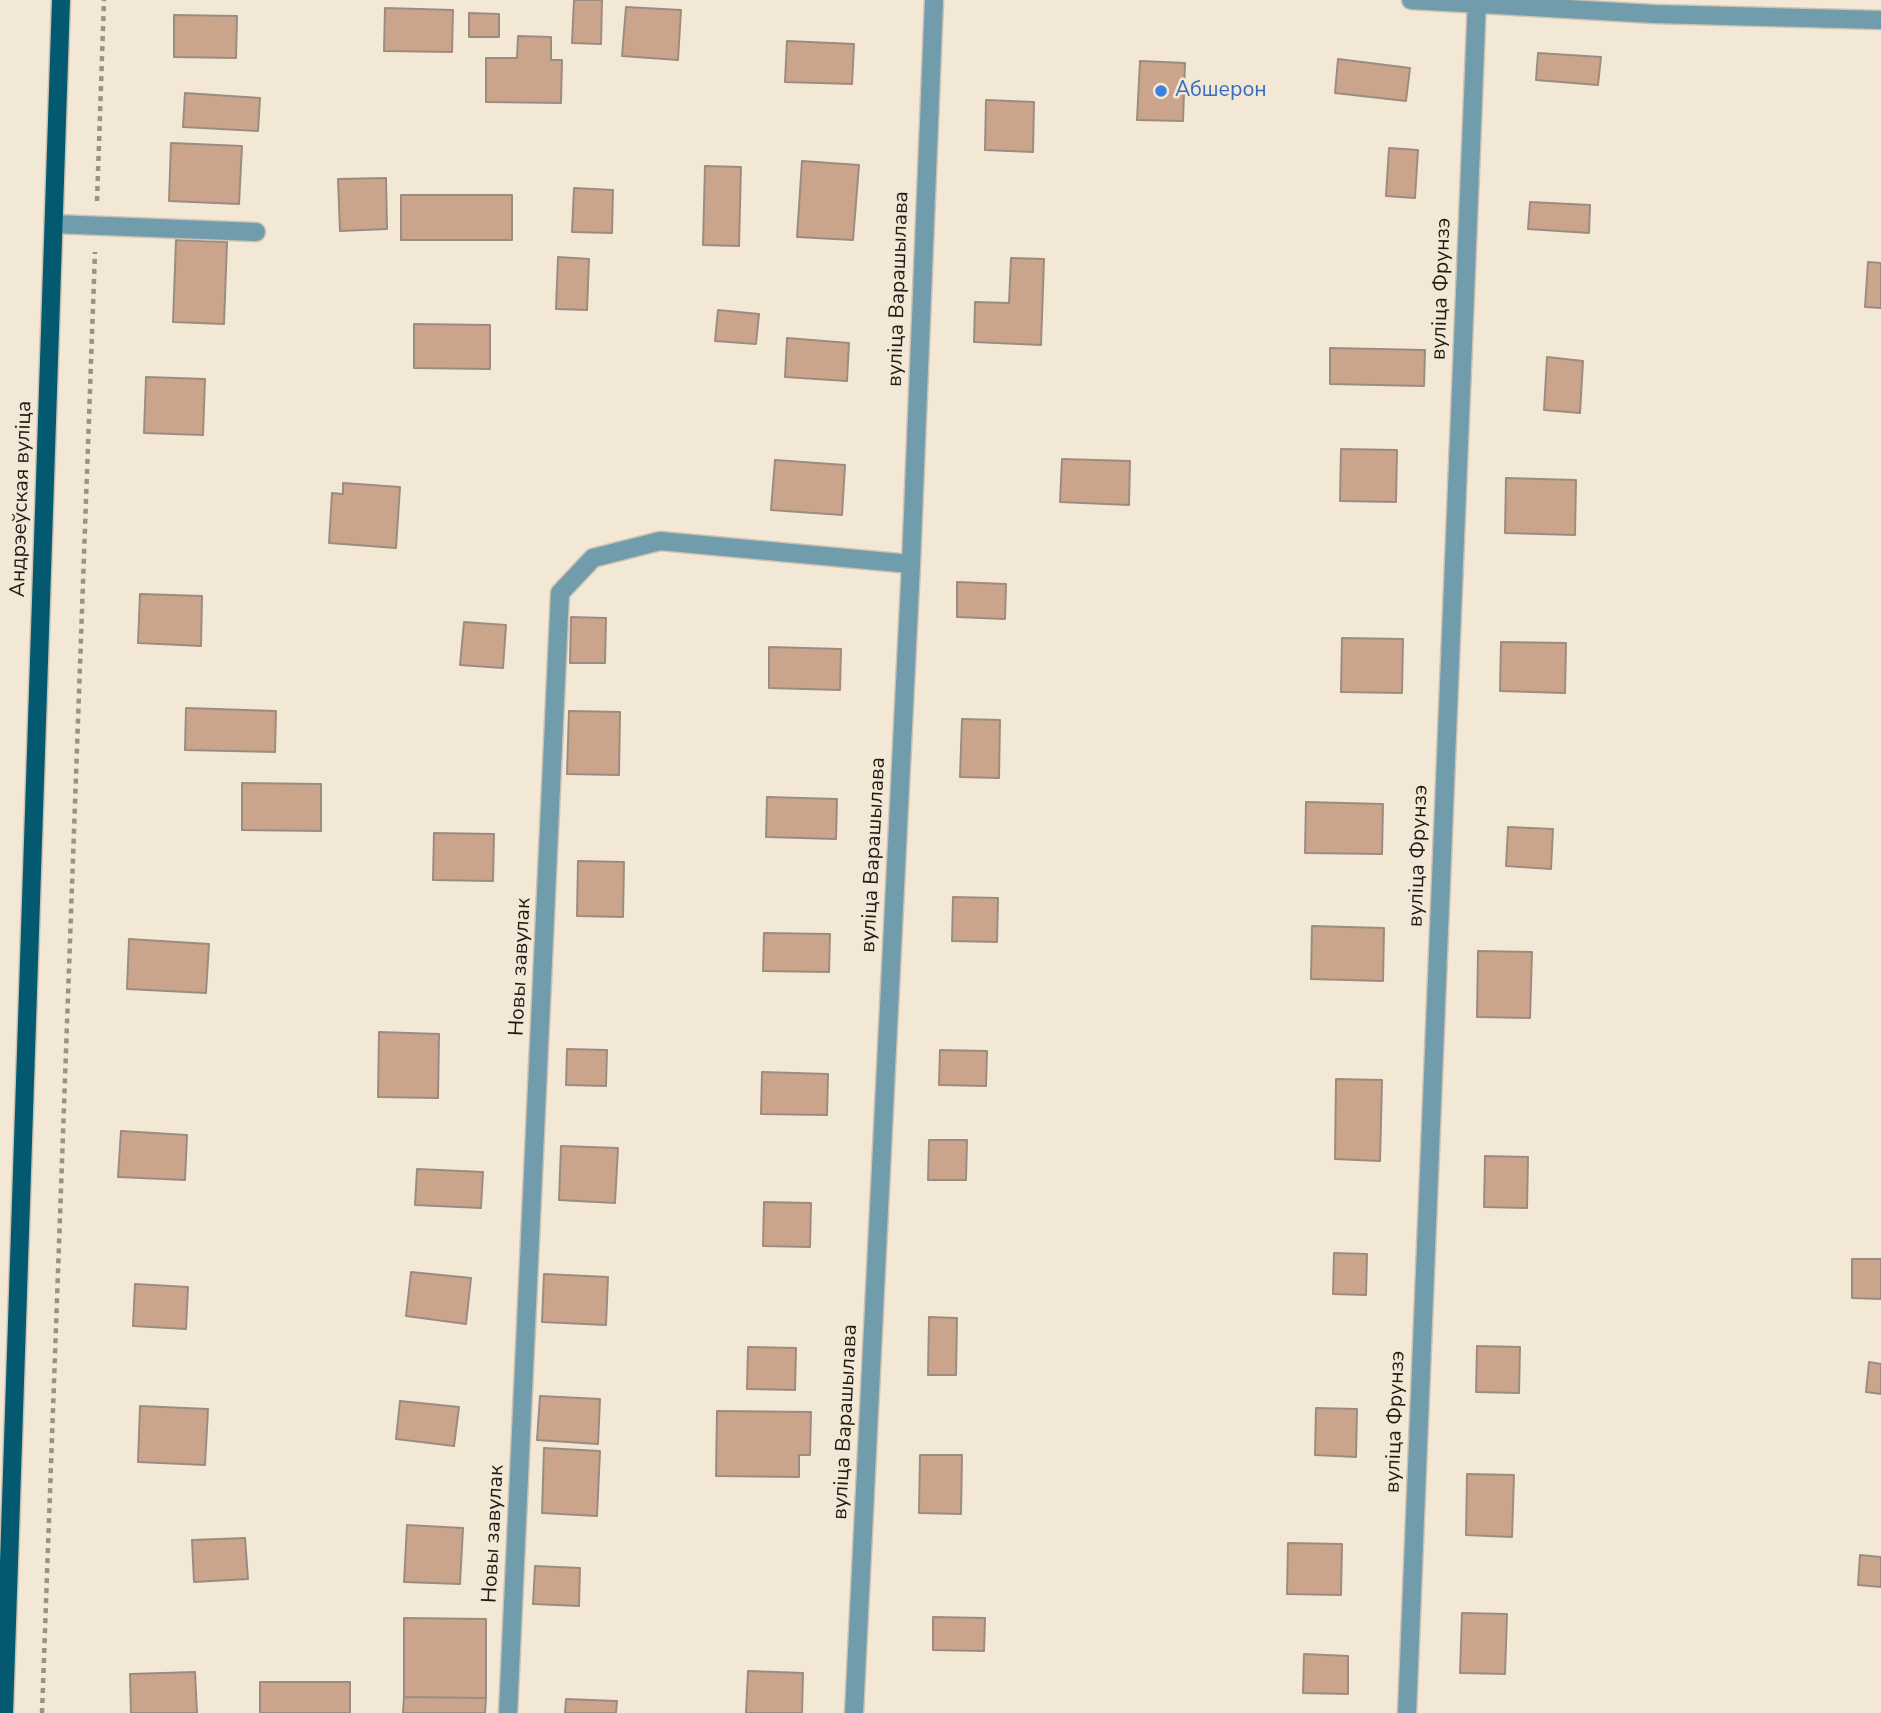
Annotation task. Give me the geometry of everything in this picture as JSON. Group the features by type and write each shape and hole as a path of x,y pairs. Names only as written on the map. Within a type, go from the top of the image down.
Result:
{"main road":[{"name":"Андрэеўская вуліца","path":"5,1713 61,0"}],"street":[{"name":"вуліца Варашылава","path":"854,1713 911,564 934,0"},
{"path":"1411,0 1654,14 1881,20"},
{"name":"вуліца Фрунзэ","path":"1407,1713 1477,2"},
{"path":"54,224 256,232"},
{"name":"Новы завулак","path":"508,1713 560,593 593,558 660,541 911,564"}],"path":[{"path":"42,1713 104,0"}],"building":[{"path":"574,0 602,0 601,44 572,43"},
{"path":"626,7 681,10 678,60 622,56"},
{"path":"385,8 453,10 452,52 384,51"},
{"path":"469,13 499,14 499,37 469,37"},
{"path":"174,15 237,16 236,58 174,57"},
{"path":"518,36 551,37 551,60 562,60 561,103 486,102 486,58 517,58"},
{"path":"787,41 854,44 852,84 785,82"},
{"path":"1538,53 1601,57 1598,85 1536,80"},
{"path":"1338,59 1410,68 1406,101 1335,93"},
{"name":"Абшерон","path":"1140,61 1185,63 1183,121 1137,120"},
{"path":"185,93 260,98 258,131 183,127"},
{"path":"986,100 1034,102 1033,152 985,150"},
{"path":"171,143 242,146 239,204 169,201"},
{"path":"1389,148 1418,150 1415,198 1386,196"},
{"path":"802,161 859,165 853,240 797,237"},
{"path":"705,166 741,167 739,246 703,245"},
{"path":"386,178 387,229 340,231 338,179"},
{"path":"574,188 613,190 612,233 572,232"},
{"path":"401,195 512,195 512,240 401,240"},
{"path":"1530,202 1590,205 1589,233 1528,229"},
{"path":"176,240 227,242 224,324 173,322"},
{"path":"558,257 589,259 587,310 556,309"},
{"path":"1011,258 1044,259 1041,345 974,342 975,302 1009,303"},
{"path":"1868,262 1881,263 1881,308 1865,307"},
{"path":"718,310 759,314 756,344 715,341"},
{"path":"414,324 490,325 490,369 414,368"},
{"path":"787,338 849,343 847,381 785,377"},
{"path":"1330,348 1425,350 1424,386 1330,384"},
{"path":"1547,357 1583,361 1580,413 1544,410"},
{"path":"146,377 205,379 203,435 144,433"},
{"path":"1341,449 1397,450 1396,502 1340,501"},
{"path":"1062,459 1130,461 1129,505 1060,502"},
{"path":"775,460 845,465 842,515 771,510"},
{"path":"1506,478 1576,480 1575,535 1505,533"},
{"path":"343,483 400,487 396,548 329,543 332,493 343,494"},
{"path":"957,582 1006,584 1005,619 957,617"},
{"path":"140,594 202,596 201,646 138,643"},
{"path":"571,617 606,618 605,663 570,663"},
{"path":"464,622 506,625 503,668 460,665"},
{"path":"1342,638 1403,639 1402,693 1341,692"},
{"path":"1501,642 1566,643 1565,693 1500,691"},
{"path":"769,647 841,649 840,690 769,688"},
{"path":"186,708 276,711 275,752 185,750"},
{"path":"569,711 620,712 619,775 567,774"},
{"path":"962,719 1000,720 999,778 960,777"},
{"path":"242,783 321,784 321,831 242,830"},
{"path":"767,797 837,799 836,839 766,837"},
{"path":"1306,802 1383,804 1382,854 1305,853"},
{"path":"1508,827 1553,829 1551,869 1506,866"},
{"path":"434,833 494,834 493,881 433,880"},
{"path":"578,861 624,862 623,917 577,916"},
{"path":"953,897 998,898 997,942 952,941"},
{"path":"1312,926 1384,928 1383,981 1311,979"},
{"path":"764,933 830,934 829,972 763,971"},
{"path":"129,939 209,944 206,993 127,989"},
{"path":"1478,951 1532,952 1530,1018 1477,1017"},
{"path":"379,1032 439,1034 438,1098 378,1097"},
{"path":"567,1049 607,1050 606,1086 566,1085"},
{"path":"940,1050 987,1051 986,1086 939,1085"},
{"path":"762,1072 828,1074 827,1115 761,1114"},
{"path":"1336,1079 1382,1080 1380,1161 1335,1159"},
{"path":"121,1131 187,1135 185,1180 118,1177"},
{"path":"929,1140 967,1140 966,1180 928,1180"},
{"path":"561,1146 618,1148 615,1203 559,1200"},
{"path":"1485,1156 1528,1157 1527,1208 1484,1207"},
{"path":"417,1169 483,1172 481,1208 415,1205"},
{"path":"764,1202 811,1203 810,1247 763,1246"},
{"path":"1334,1253 1367,1254 1366,1295 1333,1294"},
{"path":"1852,1259 1881,1259 1881,1299 1852,1298"},
{"path":"411,1272 471,1278 466,1324 406,1316"},
{"path":"544,1274 608,1277 606,1325 542,1322"},
{"path":"135,1284 188,1287 186,1329 133,1326"},
{"path":"929,1317 957,1318 956,1375 928,1375"},
{"path":"1477,1346 1520,1347 1519,1393 1476,1392"},
{"path":"748,1347 796,1348 795,1390 747,1389"},
{"path":"1869,1362 1881,1364 1881,1394 1866,1392"},
{"path":"540,1396 600,1399 598,1444 537,1440"},
{"path":"400,1401 459,1407 454,1446 396,1439"},
{"path":"140,1406 208,1409 205,1465 138,1462"},
{"path":"1316,1408 1357,1409 1356,1457 1315,1455"},
{"path":"717,1411 811,1412 810,1455 799,1455 799,1477 716,1476"},
{"path":"544,1448 600,1451 597,1516 542,1513"},
{"path":"920,1455 962,1455 961,1514 919,1513"},
{"path":"1467,1474 1514,1475 1512,1537 1466,1535"},
{"path":"407,1525 463,1528 460,1584 404,1582"},
{"path":"245,1538 248,1579 194,1582 192,1540"},
{"path":"1288,1543 1342,1544 1341,1595 1287,1594"},
{"path":"1860,1555 1881,1557 1881,1587 1858,1585"},
{"path":"535,1566 580,1568 579,1606 533,1604"},
{"path":"1462,1613 1507,1614 1505,1674 1460,1673"},
{"path":"933,1617 985,1618 984,1651 933,1650"},
{"path":"404,1618 486,1619 486,1698 404,1697"},
{"path":"1304,1654 1348,1656 1348,1694 1303,1693"},
{"path":"748,1671 803,1673 802,1713 746,1713"},
{"path":"195,1672 197,1713 131,1713 130,1674"},
{"path":"260,1682 350,1682 350,1713 260,1713"},
{"path":"404,1697 486,1698 485,1713 403,1713"},
{"path":"566,1699 617,1701 616,1713 565,1713"}],"place":[{"name":"Абшерон","path":"1161,91"}]}
